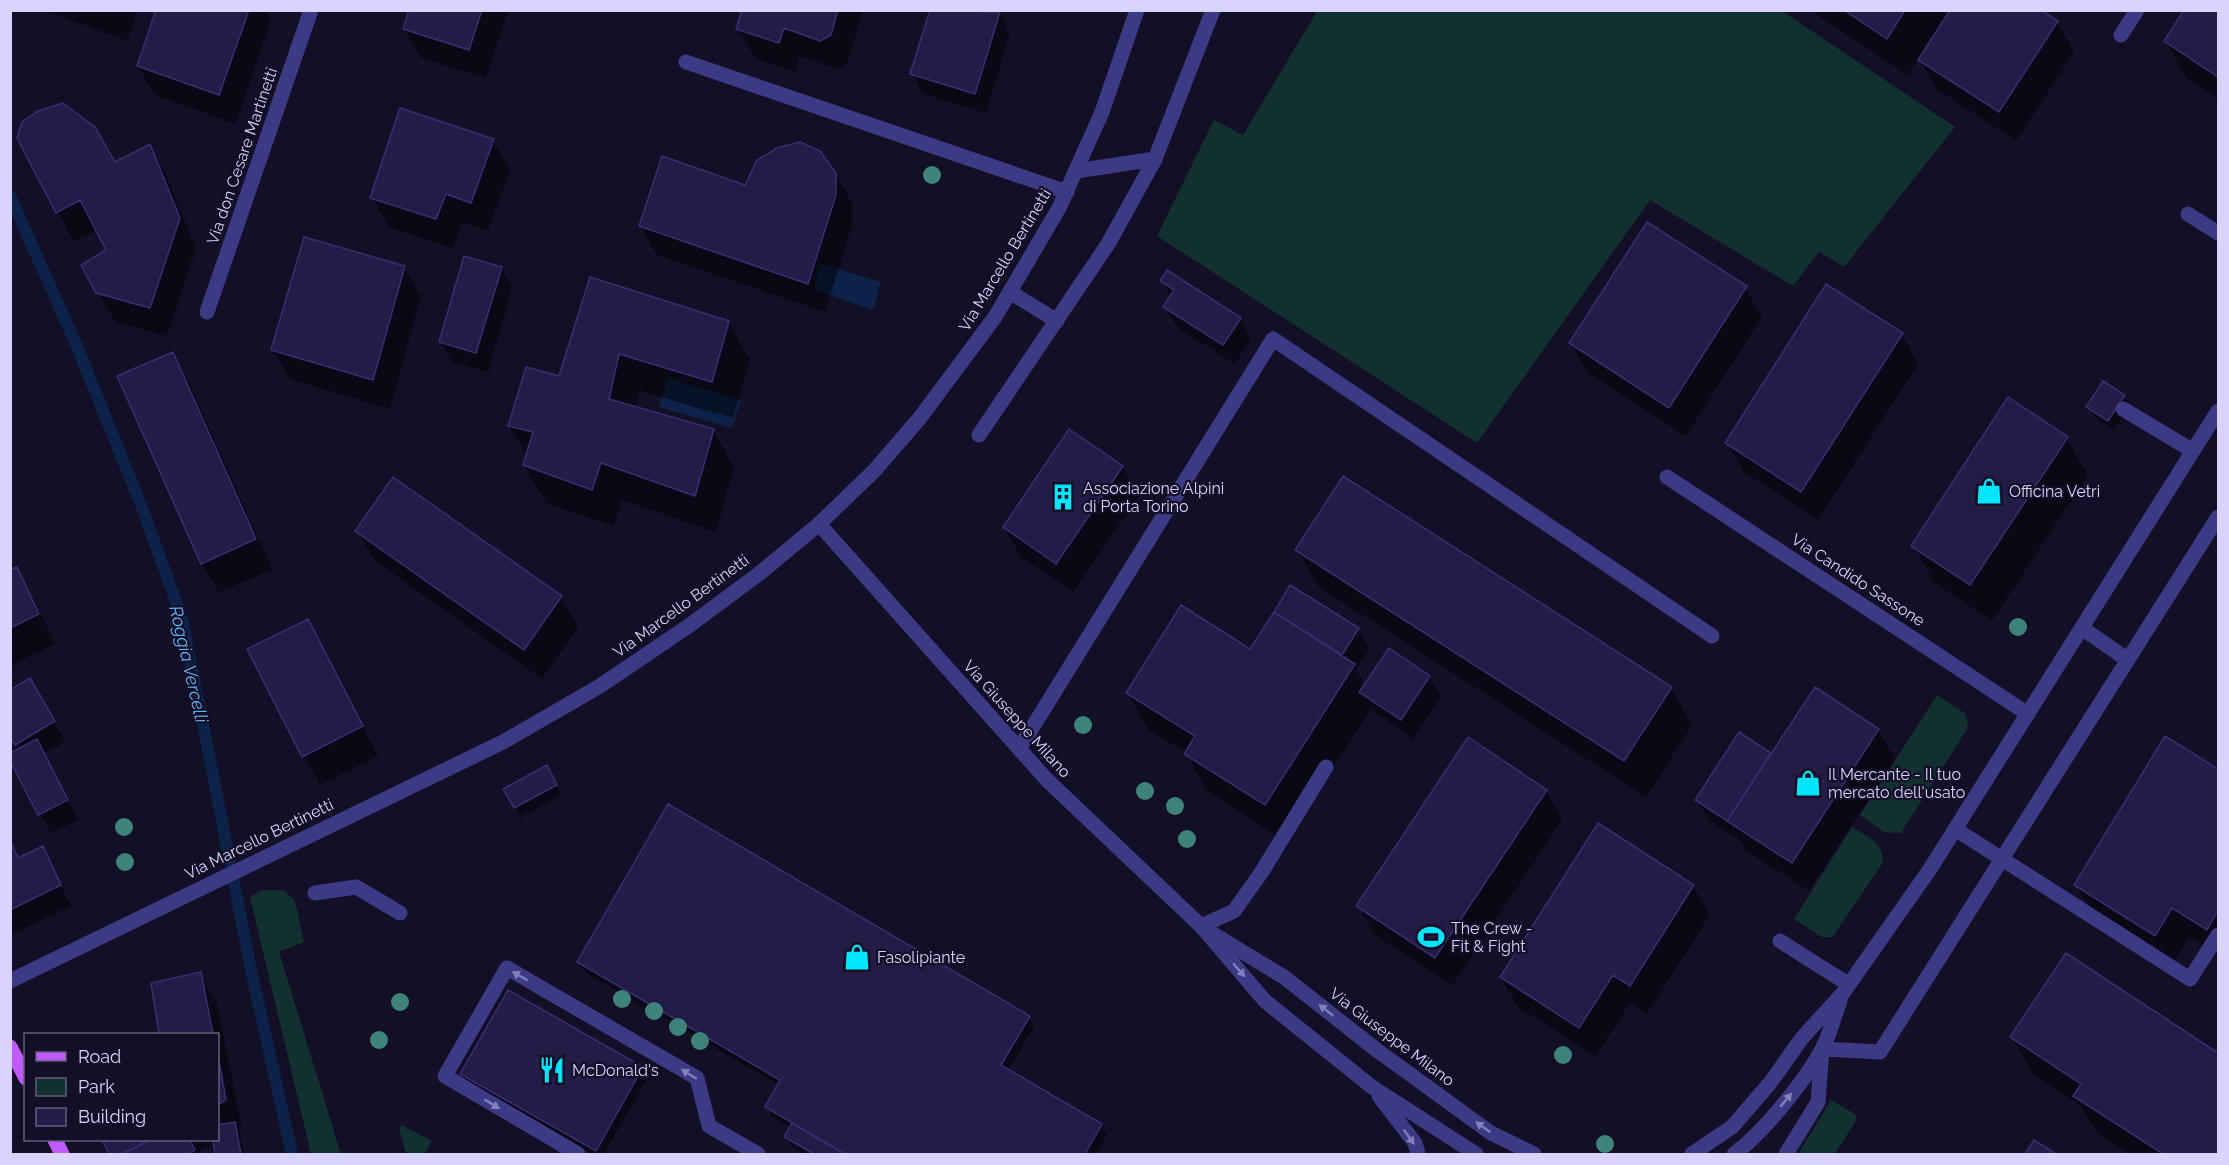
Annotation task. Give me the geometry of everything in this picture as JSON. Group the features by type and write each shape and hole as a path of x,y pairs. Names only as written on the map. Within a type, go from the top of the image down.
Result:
{"main road":[{"path":"10,1047 24,1074"},
{"path":"55,1141 62,1155"}],"street":[{"name":"Via don Cesare Martinetti","path":"207,312 311,10"},
{"name":"Via Marcello Bertinetti","path":"10,981 503,742 600,686 690,625 760,573 819,524 874,471 919,419 995,317 1067,192 1102,112 1137,10"},
{"path":"979,435 1108,244 1155,159 1213,10"},
{"path":"2121,35 2137,10"},
{"path":"686,62 1067,192"},
{"path":"1076,171 1155,159"},
{"path":"2188,214 2218,233"},
{"path":"1010,292 1057,321"},
{"path":"1019,749 1273,339 1713,636"},
{"path":"2123,409 2193,451"},
{"path":"1692,1155 1732,1127 1770,1083 1802,1038 1845,988 1930,869 2218,411"},
{"name":"Via Candido Sassone","path":"1667,477 2028,714"},
{"path":"1822,1049 1880,1052 2218,517"},
{"name":"Via Giuseppe Milano","path":"819,524 1047,780 1201,926 1265,1001 1372,1087 1476,1155"},
{"path":"2082,628 2128,660"},
{"path":"1201,926 1234,911 1261,873 1326,768"},
{"path":"1955,829 2190,979 2218,935"},
{"path":"315,892 356,887 400,913"},
{"name":"Via Giuseppe Milano","path":"1201,926 1284,977 1378,1051 1491,1133 1534,1155"},
{"path":"1780,941 1845,988"},
{"path":"578,1155 445,1076 507,968 697,1078 709,1126 758,1155"},
{"path":"1734,1155 1748,1144 1791,1095 1822,1049 1845,988"},
{"path":"1786,1155 1818,1102 1822,1049"},
{"path":"1372,1087 1415,1143 1418,1155"}],"green space":[{"path":"1317,11 1782,11 1955,127 1844,267 1819,252 1793,286 1650,200 1477,443 1157,236 1214,120 1243,135"},
{"path":"1937,695 1966,714 1968,728 1901,833 1884,832 1860,815"},
{"path":"1852,827 1874,841 1881,851 1882,864 1832,937 1822,937 1794,919"},
{"path":"262,890 284,890 295,901 304,942 279,952 341,1154 311,1154 250,897"},
{"path":"1831,1100 1855,1114 1857,1119 1835,1154 1798,1154"},
{"path":"402,1125 432,1141 424,1154 406,1154 399,1128"}],"water":[{"path":"821,264 881,282 873,310 813,289"},
{"path":"668,378 741,400 732,428 659,407"}],"building":[{"path":"156,10 249,10 219,95 137,66"},
{"path":"409,10 482,10 469,50 403,29"},
{"path":"742,10 838,10 831,35 820,41 784,28 779,43 736,29"},
{"path":"930,10 1000,12 975,94 910,74"},
{"path":"1844,10 1905,10 1887,39"},
{"path":"1950,10 2041,10 2058,21 1999,112 1918,60"},
{"path":"2184,10 2218,10 2218,77 2164,41"},
{"path":"63,103 95,127 115,162 150,144 180,218 150,308 96,293 81,265 106,250 80,200 56,213 17,138 22,122 38,111"},
{"path":"400,108 494,139 471,203 446,194 436,219 370,198"},
{"path":"800,142 820,151 836,173 836,195 808,284 639,226 662,156 745,185 757,160 777,148"},
{"path":"1647,222 1747,286 1669,408 1569,343"},
{"path":"304,237 405,266 373,380 271,350"},
{"path":"464,256 502,267 476,353 439,342"},
{"path":"1167,270 1241,318 1223,345 1163,307 1174,290 1160,281"},
{"path":"590,277 729,321 712,382 619,354 609,399 714,429 695,496 601,463 592,490 523,465 533,432 508,426 526,367 559,376"},
{"path":"1826,284 1903,333 1801,492 1725,443"},
{"path":"173,352 256,539 201,564 117,376"},
{"path":"2103,381 2125,395 2108,421 2086,407"},
{"name":"Officina Vetri","path":"2008,397 2068,437 1970,585 1911,546"},
{"name":"Associazione Alpini di Porta Torino","path":"1069,429 1123,466 1056,564 1003,527"},
{"path":"1343,476 1672,687 1624,761 1295,550"},
{"path":"393,477 562,596 524,650 355,531"},
{"path":"17,567 39,614 10,628 10,570"},
{"path":"1290,585 1359,628 1342,655 1274,612"},
{"path":"1181,605 1250,649 1274,612 1355,664 1265,805 1184,754 1195,736 1126,693"},
{"path":"308,619 363,726 302,757 247,649"},
{"path":"1389,648 1430,676 1401,720 1359,692"},
{"path":"30,678 55,721 15,745 10,737 10,690"},
{"path":"1815,687 1879,729 1792,863 1727,821"},
{"path":"1739,732 1771,753 1727,821 1695,800"},
{"path":"2165,736 2218,769 2218,910 2207,930 2172,908 2155,936 2074,885"},
{"path":"1468,737 1547,790 1435,958 1356,906"},
{"path":"37,739 68,800 38,815 10,761 10,753"},
{"path":"547,765 557,785 514,808 503,789"},
{"path":"668,804 1030,1016 1001,1065 1102,1124 1085,1154 845,1154 765,1107 780,1080 577,962"},
{"path":"1598,823 1694,885 1630,986 1613,975 1579,1028 1500,977"},
{"path":"10,840 18,858 43,846 61,885 10,910"},
{"path":"2066,953 2218,1053 2218,1154 2163,1154 2073,1096 2081,1084 2010,1037"},
{"path":"201,972 213,1033 159,1033 151,983"},
{"name":"McDonald's","path":"508,990 643,1067 596,1151 460,1074"},
{"path":"219,1061 226,1100 219,1104"},
{"path":"235,1122 241,1154 215,1154 213,1141 219,1141 219,1125"},
{"path":"792,1123 845,1154 814,1154 784,1137"},
{"path":"2034,1140 2056,1154 2025,1154"},
{"path":"102,1141 148,1141 122,1154 109,1154"},
{"path":"148,1141 190,1141 195,1150 189,1154 122,1154"}],"waterway":[{"name":"Roggia Vercelli","path":"10,196 76,344 141,505 182,618 253,979 292,1154"}],"place":[{"name":"Officina Vetri","path":"1989,491"},
{"name":"Associazione Alpini di Porta Torino","path":"1063,497"},
{"name":"Il Mercante - Il tuo mercato dell'usato","path":"1808,783"},
{"name":"The Crew - Fit & Fight","path":"1431,937"},
{"name":"Fasolipiante","path":"857,957"},
{"name":"McDonald's","path":"552,1070"}]}
